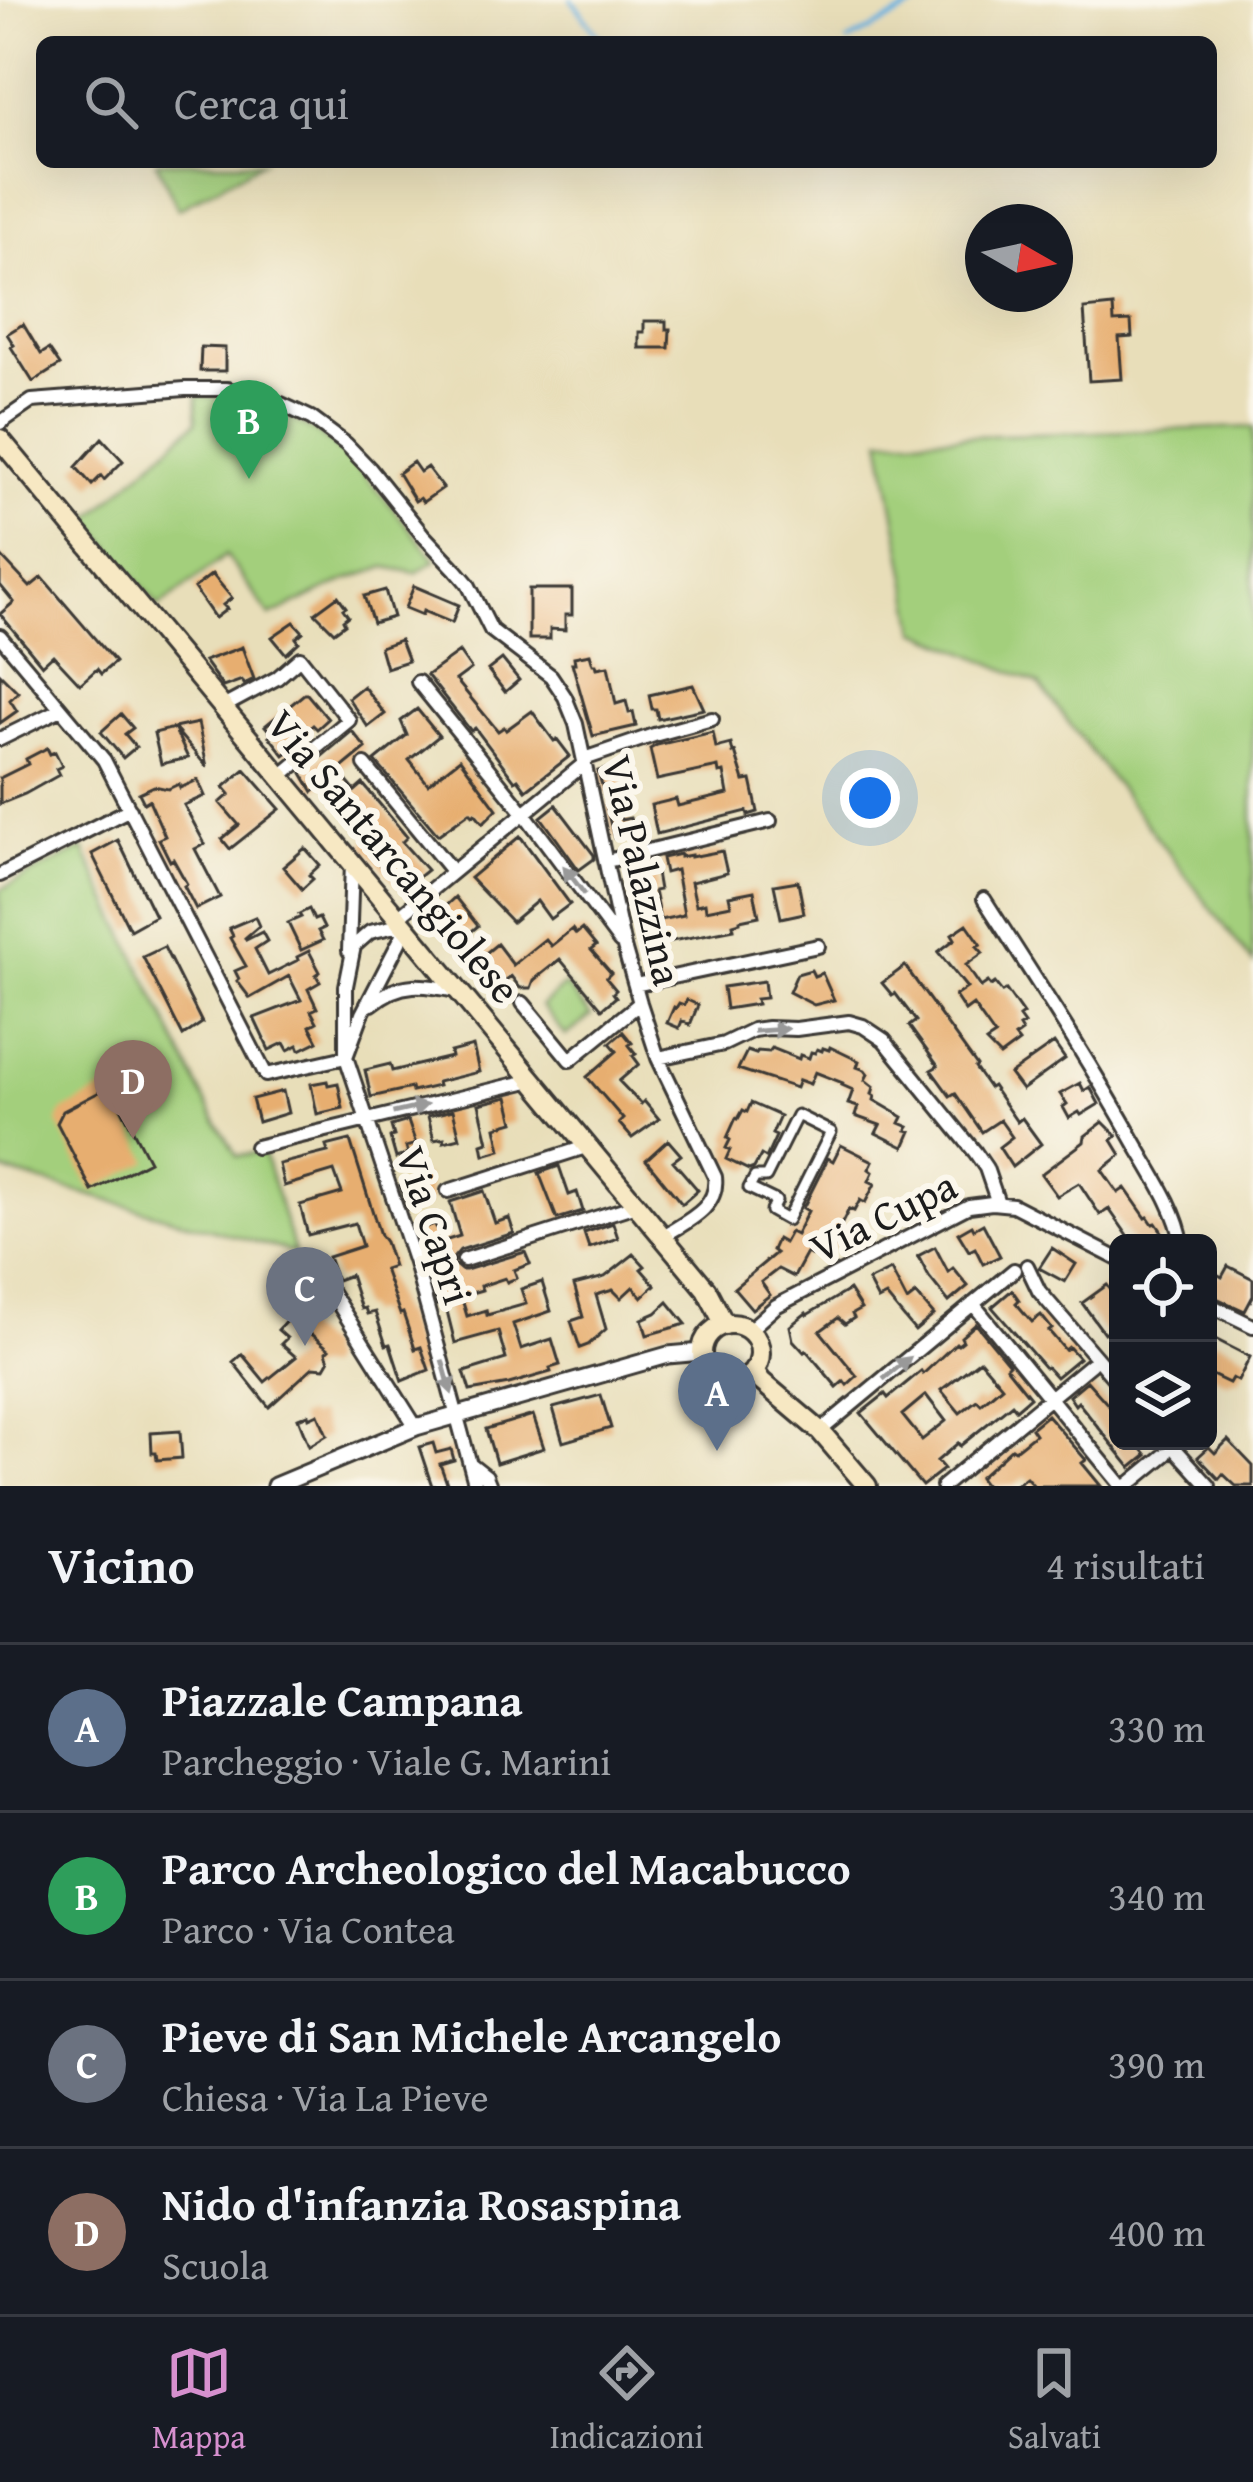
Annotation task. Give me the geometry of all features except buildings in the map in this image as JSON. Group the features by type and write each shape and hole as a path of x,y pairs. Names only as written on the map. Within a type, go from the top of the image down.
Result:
{"main road":[{"name":"Via Santarcangiolese","path":"0,439 706,1288 725,1325"},
{"path":"733,1324 748,1330 758,1345 754,1370 739,1381 721,1381 706,1369 702,1352 709,1334 733,1324"},
{"path":"754,1370 820,1431 867,1486"}],"street":[{"name":"Via Palazzina","path":"0,423 32,400 185,389 227,389 281,404 311,418 358,456 468,584 491,630 550,676 576,724 640,1003 658,1058 717,1187 708,1205 662,1237"},
{"path":"0,636 104,760 266,1075 347,1061 362,1014 403,922 452,871 584,761 712,719"},
{"path":"223,707 277,678 300,658 350,720 280,776"},
{"path":"418,682 624,947"},
{"path":"0,739 62,709"},
{"path":"364,765 452,871"},
{"path":"0,875 130,808"},
{"path":"607,861 770,821"},
{"name":"Via Capri","path":"352,862 347,1061 415,1263 476,1486"},
{"path":"984,899 1092,1066 1180,1234"},
{"path":"348,966 354,946 370,932 403,922"},
{"path":"635,985 818,946"},
{"path":"362,1014 400,987 429,985 461,992"},
{"path":"523,1003 570,1060 640,1003"},
{"path":"658,1058 724,1044 754,1030 849,1022 862,1026 884,1040 975,1152 998,1203"},
{"path":"256,1147 533,1080"},
{"path":"797,1115 831,1132 787,1220 771,1211 776,1202 749,1188 755,1178 766,1177 797,1115"},
{"path":"448,1191 589,1147"},
{"path":"464,1260 636,1204"},
{"name":"Via Cupa","path":"748,1330 776,1306 969,1206 1012,1204 1109,1254"},
{"path":"820,1431 1020,1268 1109,1373"},
{"path":"332,1292 416,1427"},
{"path":"974,1305 1124,1486 1165,1450"},
{"path":"1217,1308 1253,1326"},
{"path":"275,1486 316,1478 416,1427 668,1355 702,1352"},
{"path":"943,1486 1091,1364"},
{"path":"1169,1450 1209,1486"},
{"path":"470,1464 486,1476 490,1486"}],"green space":[{"path":"159,168 251,168 178,209"},
{"path":"197,395 275,412 328,441 368,479 436,560 416,573 386,567 349,579 270,616 226,555 159,607 88,520 196,422"},
{"path":"1253,427 1253,963 1039,684 917,631 881,439"},
{"path":"83,848 209,1109 237,1156 263,1152 295,1253 0,1170 0,890"},
{"path":"565,985 591,1016 566,1036 541,1006"}],"waterway":[{"path":"572,0 599,36"},
{"path":"859,36 927,0"}],"place":[{"name":"Parco Archeologico del Macabucco","path":"249,479"},
{"name":"Nido d'infanzia Rosaspina","path":"133,1139"},
{"name":"Pieve di San Michele Arcangelo","path":"305,1346"},
{"name":"Piazzale Campana","path":"717,1451"}]}
